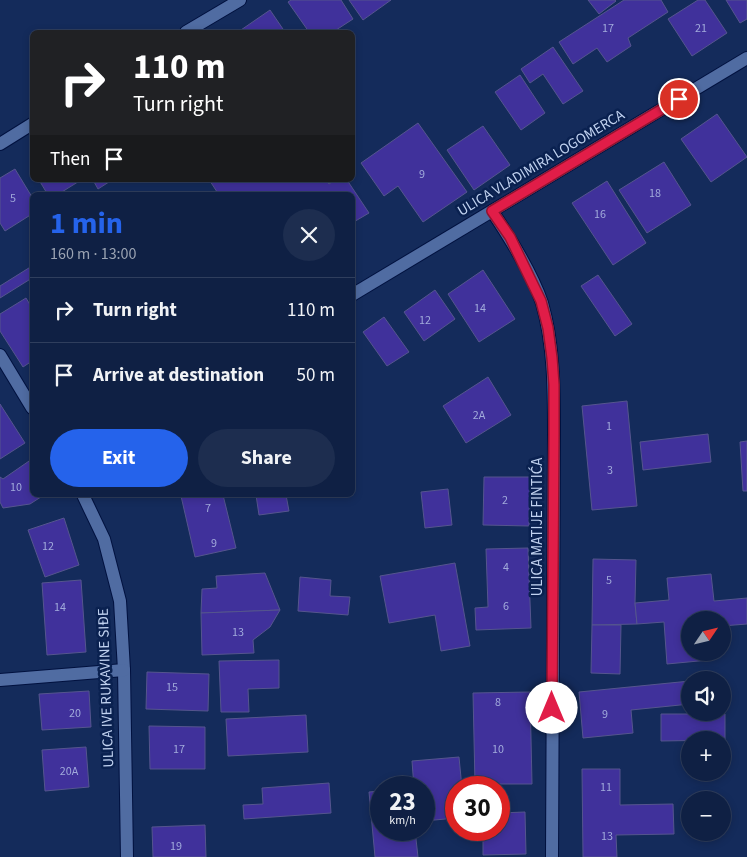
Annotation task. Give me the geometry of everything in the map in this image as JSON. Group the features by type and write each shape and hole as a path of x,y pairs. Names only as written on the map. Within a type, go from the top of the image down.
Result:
{"street":[{"path":"189,30 240,0"},
{"name":"ULICA VLADIMIRA LOGOMERCA","path":"355,293 747,58"},
{"path":"0,144 30,125"},
{"name":"ULICA MATIJE FINTIĆA","path":"492,211 510,237 541,301 548,328 552,358 554,433 552,857"},
{"path":"0,355 30,405"},
{"name":"ULICA IVE RUKAVINE SIĐE","path":"84,497 104,539 116,581 122,626 126,857"},
{"path":"0,680 124,670"}],"building":[{"path":"291,0 341,0 353,19 336,30 308,30 288,2"},
{"path":"349,0 391,0 363,20"},
{"path":"588,0 615,0 616,1 599,14"},
{"path":"624,0 661,0 668,12 628,38 631,46 607,62 597,48 573,64 559,42"},
{"path":"698,0 705,0 727,33 692,56 668,19"},
{"path":"726,0 747,0 747,19 740,23"},
{"path":"270,10 284,30 241,30"},
{"path":"553,47 583,91 563,104 543,74 530,83 521,69"},
{"path":"520,75 545,113 521,130 495,92"},
{"path":"717,114 747,157 711,182 681,139"},
{"path":"418,123 467,192 423,222 398,186 384,196 361,163"},
{"path":"483,126 510,165 474,190 447,150"},
{"path":"664,162 691,205 647,233 619,190"},
{"path":"15,169 30,194 30,215 5,231 0,223 0,178"},
{"path":"607,181 646,243 613,265 572,203"},
{"path":"40,182 78,182 62,192 46,192"},
{"path":"94,182 109,182 98,189"},
{"path":"211,182 328,182 329,184 332,182 348,182 355,192 217,192"},
{"path":"355,192 369,213 355,221"},
{"path":"30,267 30,279 0,298 0,286"},
{"path":"483,270 515,319 479,342 448,294"},
{"path":"598,275 632,324 615,336 581,286"},
{"path":"435,290 455,319 424,341 404,312"},
{"path":"26,298 30,305 30,362 23,367 0,331 0,314"},
{"path":"384,317 409,352 387,366 363,332"},
{"path":"488,377 511,415 466,443 443,406"},
{"path":"627,401 637,506 592,510 582,406"},
{"path":"0,404 25,443 0,459"},
{"path":"708,434 711,462 643,470 640,442"},
{"path":"747,441 747,491 743,491 740,442"},
{"path":"30,460 30,497 41,497 30,504 3,508 0,502 0,477 3,479"},
{"path":"484,477 530,477 529,526 483,525"},
{"path":"448,489 452,525 425,528 421,492"},
{"path":"181,497 223,497 236,548 195,557"},
{"path":"256,497 286,497 289,511 259,515"},
{"path":"64,518 79,565 45,577 28,530"},
{"path":"528,548 531,628 476,630 475,608 488,607 486,549"},
{"path":"593,559 636,560 635,603 637,624 592,625"},
{"path":"455,563 470,646 441,651 435,615 389,623 380,576"},
{"path":"265,573 280,610 201,613 202,589 217,588 216,576"},
{"path":"711,574 714,601 747,598 747,624 731,625 731,611 681,611 681,661 698,661 667,664 664,622 637,624 635,603 669,600 667,578"},
{"path":"300,577 331,580 330,596 350,597 348,615 298,611"},
{"path":"81,580 86,652 47,655 42,583"},
{"path":"280,610 270,627 253,640 254,653 202,655 201,613"},
{"path":"592,625 621,625 620,674 591,673"},
{"path":"279,660 279,688 248,689 249,712 221,712 219,661"},
{"path":"147,672 209,674 208,711 146,709"},
{"path":"681,682 681,705 631,710 633,733 583,738 579,692"},
{"path":"89,691 91,727 42,730 39,694"},
{"path":"530,692 532,784 510,784 510,776 475,776 473,693"},
{"path":"661,714 681,714 681,721 725,721 725,731 681,731 681,741 661,741"},
{"path":"306,715 308,752 228,756 226,719"},
{"path":"149,726 205,727 205,769 150,769"},
{"path":"86,747 89,787 45,791 42,750"},
{"path":"459,757 461,776 445,776 445,819 435,820 435,776 413,776 412,761"},
{"path":"582,769 620,769 620,805 673,804 674,834 616,835 617,857 583,857"},
{"path":"329,783 331,813 244,819 243,805 263,804 262,788"},
{"path":"525,812 526,854 483,855 483,841 510,841 510,813"},
{"path":"205,825 206,857 153,857 152,827"},
{"path":"374,841 416,841 418,857 375,857"}],"route":[{"path":"552,708 554,433 552,358 548,328 541,301 510,237 492,211 679,99"}]}
